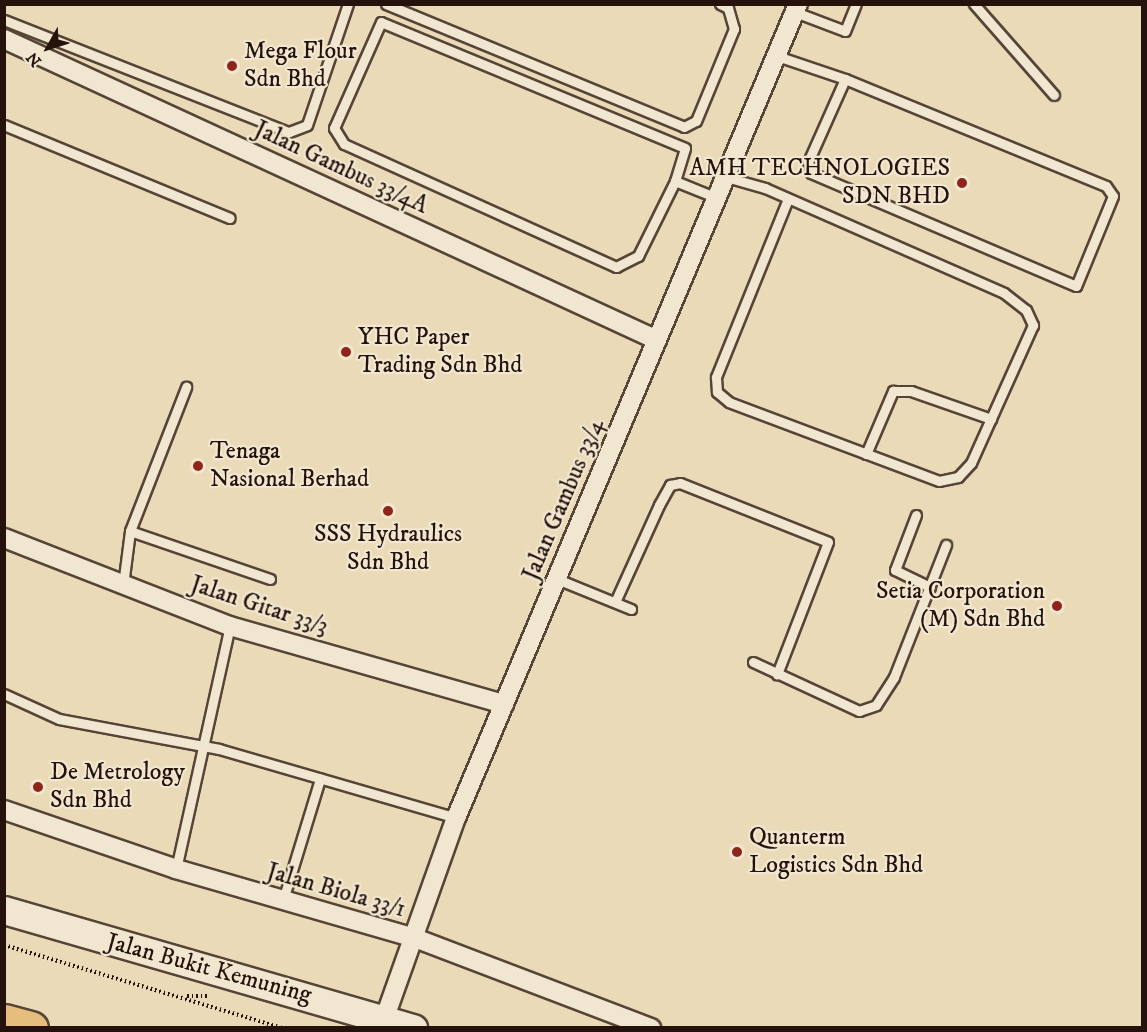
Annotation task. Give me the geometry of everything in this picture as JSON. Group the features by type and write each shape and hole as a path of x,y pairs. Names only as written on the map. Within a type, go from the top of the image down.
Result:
{"highway":[{"path":"4,1021 31,1028"}],"main road":[{"name":"Jalan Bukit Kemuning","path":"4,910 385,1017 413,1028"}],"street":[{"name":"Jalan Gambus 33/4","path":"385,1017 456,818 797,8"},
{"name":"Jalan Gambus 33/4A","path":"4,39 657,340"},
{"name":"Jalan Gitar 33/3","path":"4,538 230,626 504,704"},
{"name":"Jalan Biola 33/1","path":"4,810 176,869 415,938 651,1028"}],"lane":[{"path":"4,20 289,132 306,125 348,4"},
{"path":"386,4 684,128 696,121 734,29 728,8 720,4"},
{"path":"797,8 845,31 856,4"},
{"path":"974,4 1054,95"},
{"path":"381,22 685,148 675,181 638,256 616,267 344,144 334,128 381,22"},
{"path":"777,56 845,79 1106,186 1113,196 1076,286 811,173 808,162 845,79"},
{"path":"4,125 230,218"},
{"path":"726,177 788,199 1004,292 1026,310 1034,325 991,419 958,477 939,481 729,402 717,392 716,377 788,199"},
{"path":"675,181 717,198"},
{"path":"123,585 130,531 186,387"},
{"path":"866,454 893,391 911,391 991,419"},
{"path":"615,602 670,485 680,483 828,542 777,674"},
{"path":"916,515 896,570 930,587"},
{"path":"130,531 270,579"},
{"path":"753,662 859,711 876,705 894,677 946,544"},
{"path":"557,579 631,609"},
{"path":"176,869 230,626"},
{"path":"4,694 59,719 203,746 456,818"},
{"path":"283,900 320,779"}],"path":[{"path":"4,945 282,1028"}],"place":[{"name":"Mega Flour Sdn Bhd","path":"232,66"},
{"name":"AMH TECHNOLOGIES SDN BHD","path":"962,183"},
{"name":"YHC Paper Trading Sdn Bhd","path":"346,352"},
{"name":"Tenaga Nasional Berhad","path":"198,466"},
{"name":"SSS Hydraulics Sdn Bhd","path":"388,511"},
{"name":"Setia Corporation (M) Sdn Bhd","path":"1057,606"},
{"name":"De Metrology Sdn Bhd","path":"38,787"},
{"name":"Quanterm Logistics Sdn Bhd","path":"737,852"}]}
